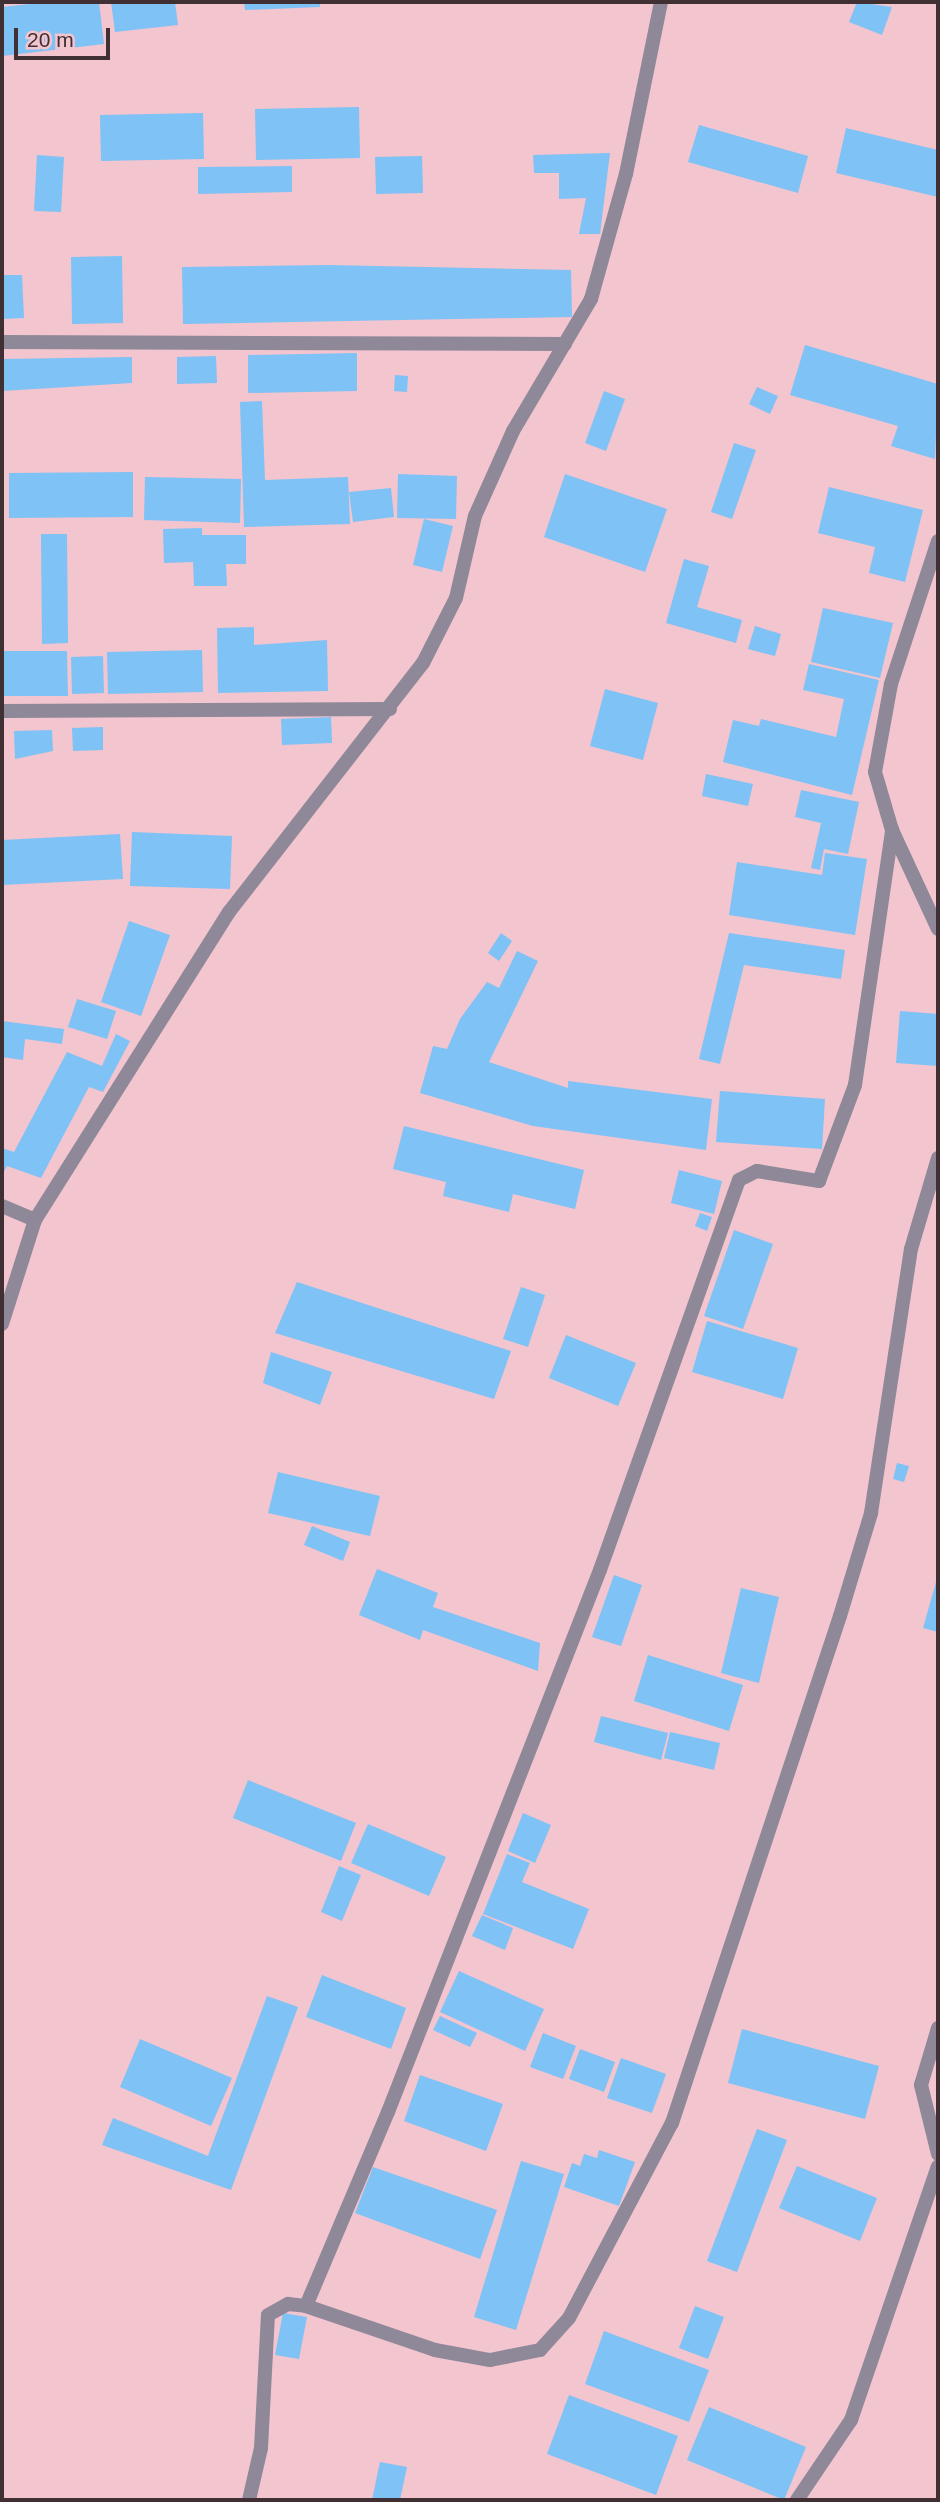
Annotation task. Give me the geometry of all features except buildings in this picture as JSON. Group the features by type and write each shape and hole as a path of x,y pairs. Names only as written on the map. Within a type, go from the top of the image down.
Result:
{"street":[{"path":"2,1324 35,1220 229,912 390,709 423,663 456,598 475,516 513,431 590,299 626,174 661,2"},
{"path":"2,342 565,344"},
{"path":"938,541 891,684 876,772 892,830 938,929"},
{"path":"2,711 390,709"},
{"path":"306,2306 600,1570 739,1180 757,1171 819,1181 855,1085 892,830"},
{"path":"248,2500 261,2448 268,2315 288,2304 306,2306 435,2350 490,2360 540,2350 569,2318 672,2123 840,1616 870,1513 911,1248 938,1158"},
{"path":"2,1206 35,1220"},
{"path":"938,2028 921,2085 938,2154"},
{"path":"797,2500 851,2420 938,2166"}]}
